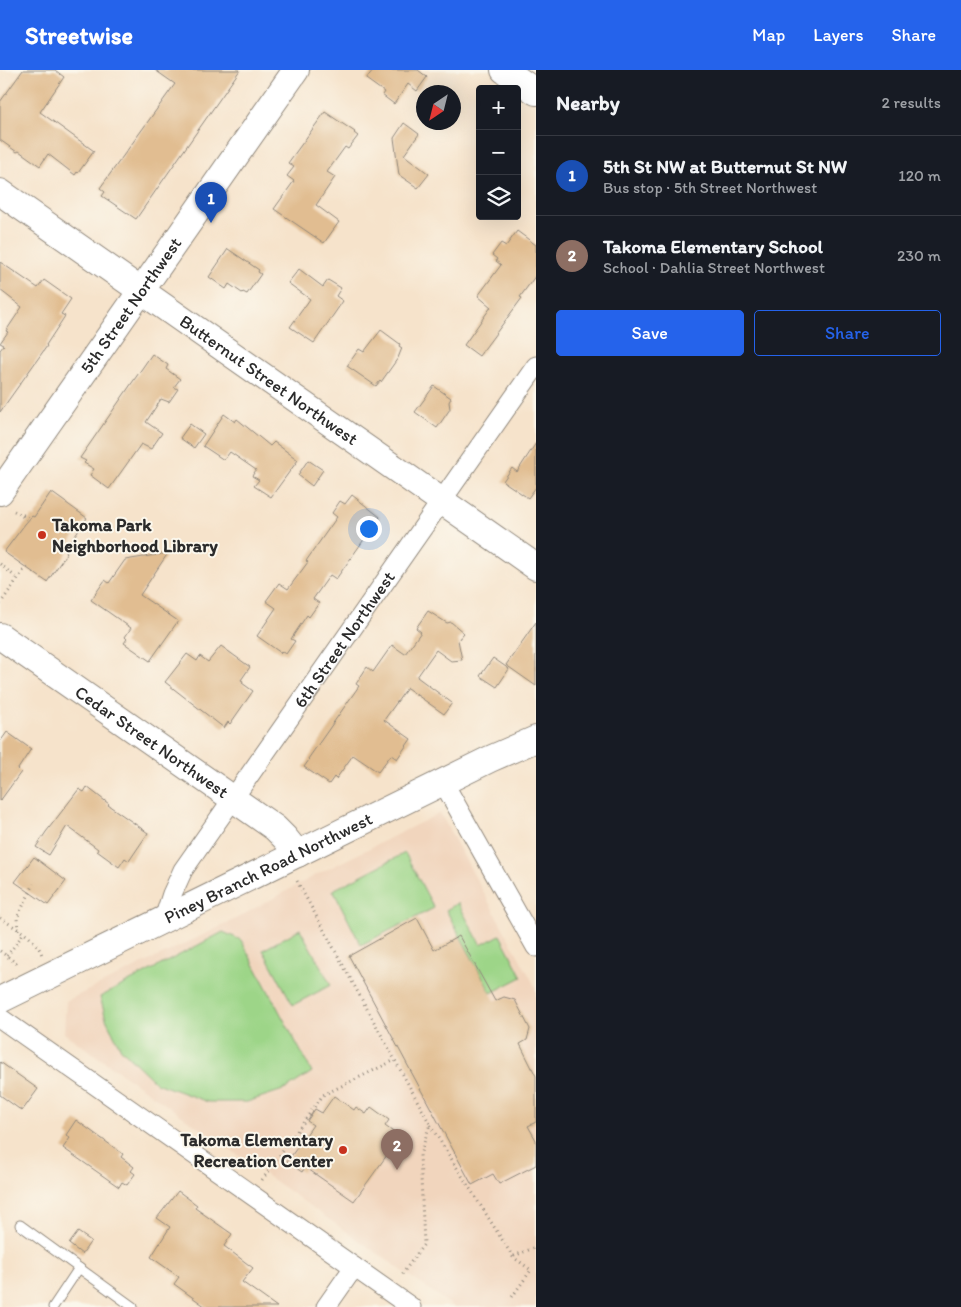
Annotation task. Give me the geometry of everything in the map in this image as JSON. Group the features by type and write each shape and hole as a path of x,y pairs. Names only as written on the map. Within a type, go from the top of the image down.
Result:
{"street":[{"name":"5th Street Northwest","path":"7,502 141,291 296,70"},
{"path":"504,70 536,92"},
{"name":"Butternut Street Northwest","path":"0,192 536,567"},
{"name":"6th Street Northwest","path":"164,919 178,879 536,366"},
{"name":"Cedar Street Northwest","path":"0,636 275,828 298,854"},
{"name":"Piney Branch Road Northwest","path":"0,1000 443,782 536,739"},
{"path":"443,782 536,947"},
{"path":"0,1018 411,1307"},
{"path":"326,1307 354,1267"}],"lane":[{"path":"20,1225 133,1307"},
{"path":"53,1307 79,1268"}],"path":[{"path":"7,502 22,515 26,515 29,520"},
{"path":"0,564 18,578"},
{"path":"0,604 26,567"},
{"path":"297,881 430,1124 513,1256 531,1270 512,1297"},
{"path":"18,930 17,918 34,884"},
{"path":"0,918 35,942 40,947 42,953"},
{"path":"7,956 23,934"},
{"path":"0,951 21,966"},
{"path":"262,1180 323,1095 395,1060"},
{"path":"400,1277 424,1244 420,1155 430,1124"},
{"path":"513,1256 536,1247"}],"shaded area":[{"path":"440,813 536,988 536,1307 454,1307 64,1033 66,1001 226,924 316,875"}],"green space":[{"path":"405,853 434,908 361,945 333,890"},
{"path":"458,903 481,945 500,935 522,977 491,993 446,910"},
{"path":"300,929 331,985 293,1005 263,950"},
{"path":"223,932 241,940 312,1072 286,1089 247,1102 208,1102 156,1083 121,1049 106,1019 100,997"}],"building":[{"path":"23,70 55,70 64,77 40,112 94,151 75,175 48,154 40,166 0,140 0,102"},
{"path":"155,70 240,70 136,219 102,196 105,192 100,188 175,84"},
{"path":"373,70 418,70 427,77 421,85 416,85 416,90 408,84 394,104 382,95 384,92 366,79"},
{"path":"325,112 358,136 348,149 345,147 327,172 335,177 316,205 339,222 324,243 274,209 294,181 287,176 294,167 288,163"},
{"path":"404,123 419,134 404,155 429,174 418,188 399,175 394,138"},
{"path":"517,231 536,245 536,275 520,297 522,298 479,356 464,345 491,307 478,296 501,265 492,255 501,243 506,246"},
{"path":"228,249 259,270 258,272 261,274 247,294 242,293 229,284 226,289 209,277"},
{"path":"0,262 38,288 44,280 71,299 61,314 65,316 47,346 0,412 0,350 4,345 0,343 22,307 0,290"},
{"path":"299,269 323,287 328,280 341,288 336,296 343,301 314,343 290,327 310,299 288,283"},
{"path":"381,330 400,344 399,346 402,348 398,358 376,386 347,366 359,349 364,352"},
{"path":"152,354 168,365 166,369 180,379 174,387 178,389 169,402 161,399 146,422 162,433 151,449 141,444 109,489 90,475 94,469 80,458"},
{"path":"434,386 451,398 449,402 450,409 437,428 415,412"},
{"path":"224,414 235,422 237,419 270,446 274,442 298,460 271,497 254,486 259,480 252,476 256,470 230,452 224,460 203,446"},
{"path":"190,424 204,434 194,448 180,438"},
{"path":"536,443 536,487 528,498 503,481 512,468 517,472"},
{"path":"308,460 323,470 312,486 298,475"},
{"name":"Takoma Park Neighborhood Library","path":"51,492 87,518 70,542 72,544 67,553 47,582 4,552 25,524 32,516 34,517"},
{"path":"352,495 380,517 336,579 330,575 313,599 319,603 309,617 307,615 291,639 295,641 286,654 281,653 257,636 276,608 266,601 279,583 288,589 337,517 332,513 340,501 345,504"},
{"path":"168,553 140,595 178,621 150,661 124,643 127,639 125,637 131,628 91,600 105,580 109,583 125,560"},
{"path":"428,611 447,623 451,622 464,633 458,640 462,660 451,661 436,650 417,677 452,703 444,714 407,688 384,720 411,739 397,759 391,755 378,772 353,755 336,779 334,777 329,784 304,767 308,759 359,686 356,684 367,667 373,672 392,645 405,654 421,632 416,628"},
{"path":"536,622 536,686 506,665"},
{"path":"221,646 250,667 241,680 243,681 242,683 253,691 230,724 228,722 224,728 165,682 187,654 197,661 200,656 208,662"},
{"path":"493,658 509,669 497,687 480,676"},
{"path":"7,732 31,749 18,769 21,772 0,801 0,742"},
{"path":"87,787 108,805 148,833 129,861 125,858 119,867 67,826 49,855 36,847 79,789 84,792"},
{"path":"34,857 66,881 48,905 15,882"},
{"path":"417,918 434,950 459,936 495,1001 504,997 515,1000 530,1029 527,1040 520,1044 536,1076 536,1122 528,1126 536,1140 536,1165 499,1184 493,1174 472,1185 349,956"},
{"path":"0,1062 38,1089 22,1111 0,1095"},
{"name":"Takoma Elementary Recreation Center","path":"334,1096 354,1110 356,1107 366,1114 371,1107 389,1120 385,1126 400,1137 354,1201 305,1167 302,1172 287,1162 313,1125 307,1121 315,1109 322,1113"},
{"path":"76,1120 123,1154 121,1157 134,1167 131,1171 135,1174 127,1185 122,1182 119,1187 63,1148 70,1138 66,1135"},
{"path":"178,1191 197,1205 195,1208 232,1234 224,1246 253,1268 242,1282 277,1307 206,1307 174,1284 179,1277 151,1257 170,1227 157,1218"},
{"path":"78,1232 91,1241 82,1254 69,1244"}],"place":[{"name":"5th St NW at Butternut St NW","path":"211,223"},
{"name":"Takoma Park Neighborhood Library","path":"42,535"},
{"name":"Takoma Elementary Recreation Center","path":"343,1150"},
{"name":"Takoma Elementary School","path":"397,1170"}]}
